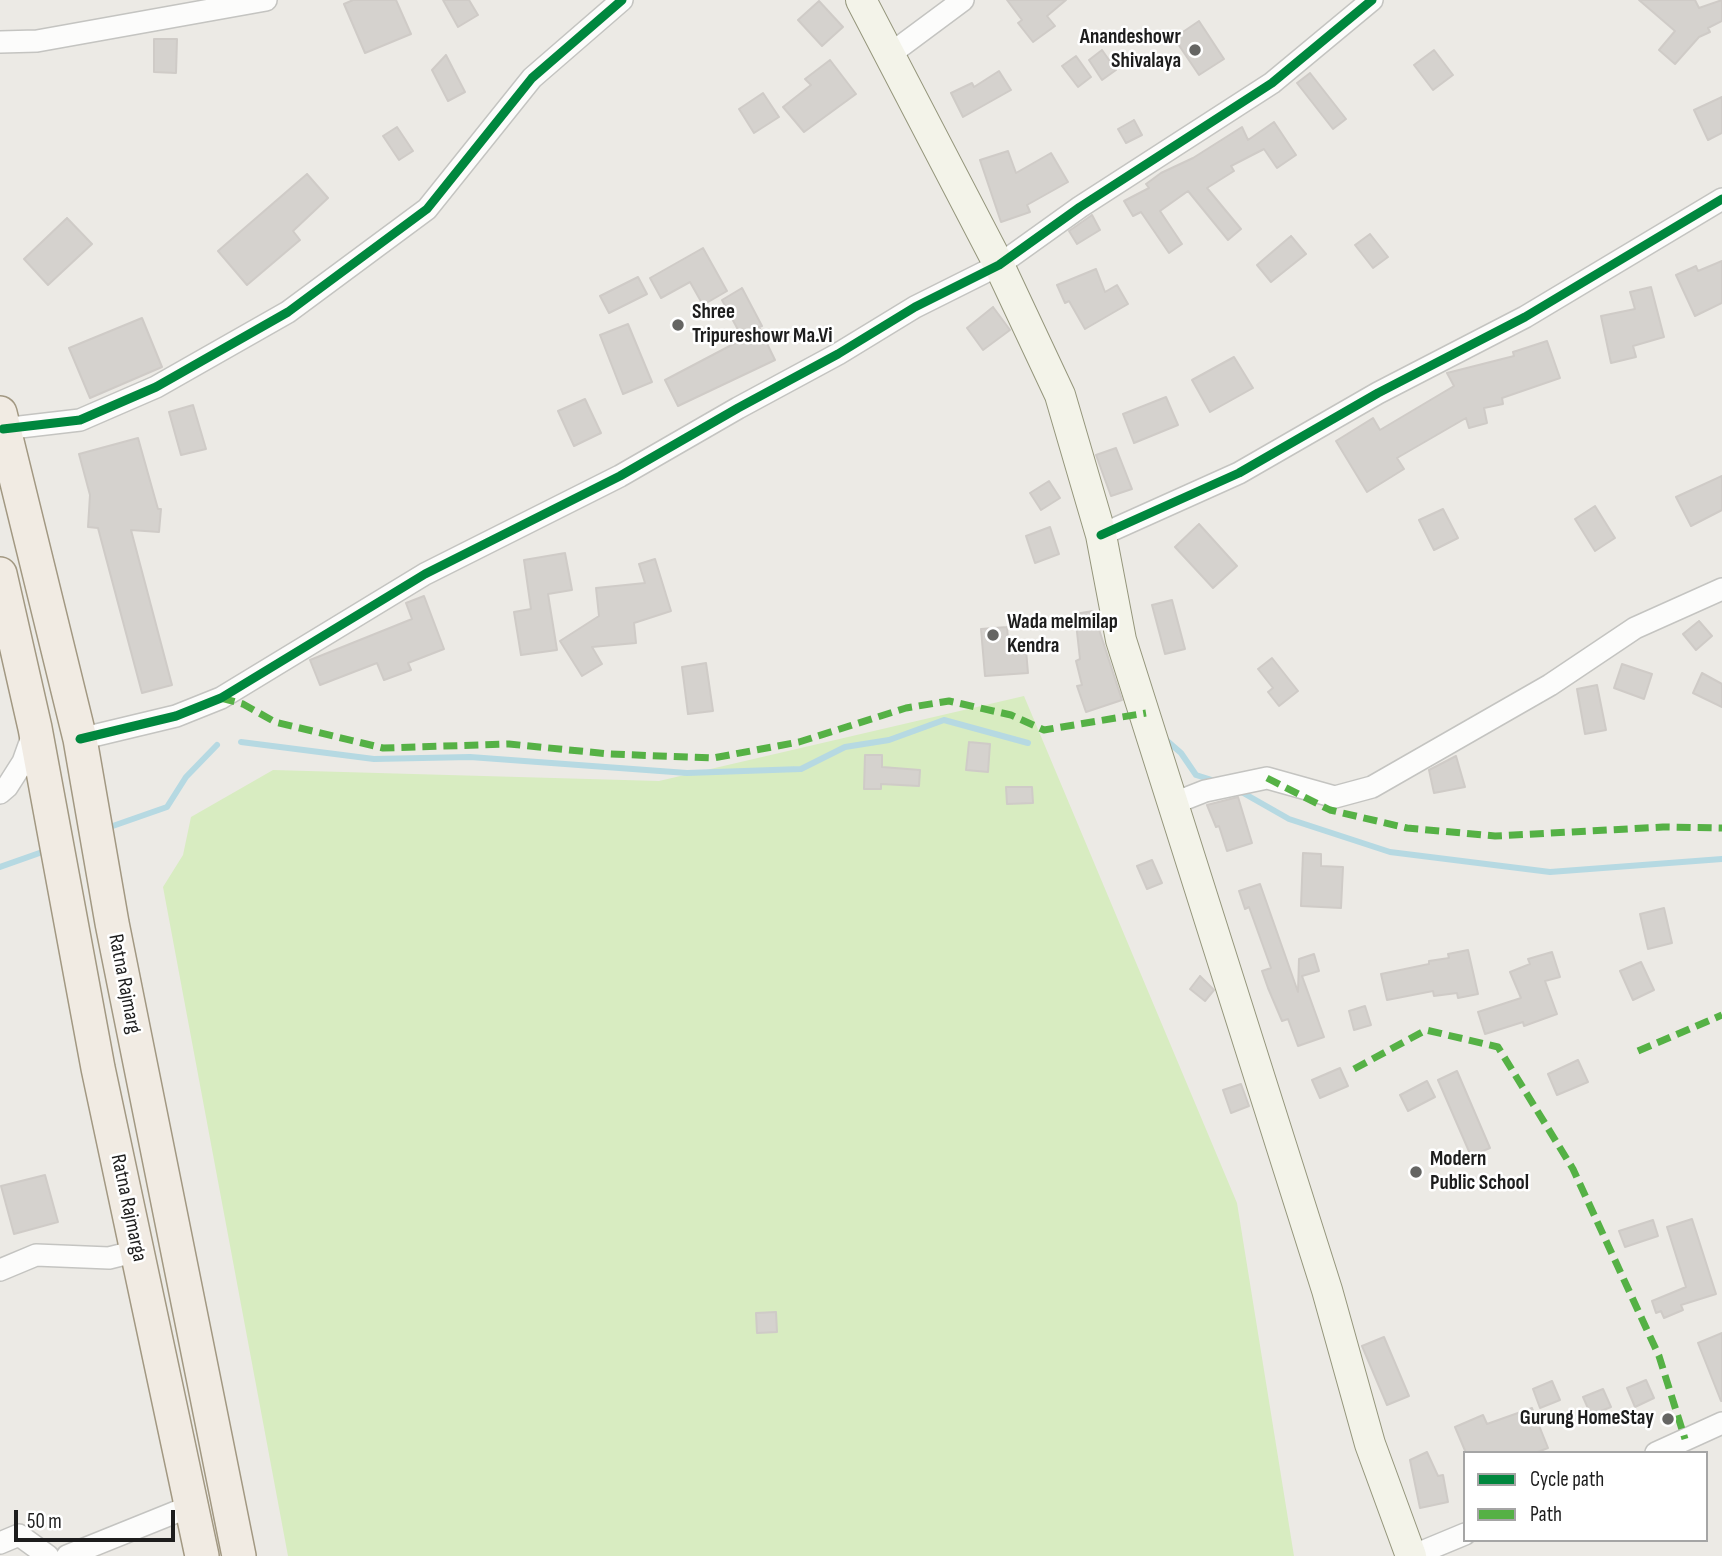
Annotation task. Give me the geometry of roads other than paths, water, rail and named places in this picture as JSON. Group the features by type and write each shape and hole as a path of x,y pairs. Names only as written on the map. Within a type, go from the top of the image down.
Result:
{"main road":[{"path":"861,0 999,265 1060,395 1101,535 1121,640 1327,1290 1370,1444 1412,1556"},
{"name":"Ratna Rajmarg","path":"2,421 81,746 239,1556"},
{"path":"0,574 35,729"},
{"name":"Ratna Rajmarga","path":"35,729 97,1068 202,1556"}],"street":[{"path":"0,42 37,41 266,0"},
{"path":"2,421 80,420 156,387 288,312 426,209 532,78 622,0"},
{"path":"889,55 962,0"},
{"path":"81,746 176,716 220,698 425,574 620,476 838,354 915,307 999,265 1080,207 1272,83 1372,0"},
{"path":"1101,535 1239,473 1378,393 1525,317 1722,200"},
{"path":"1172,804 1205,791 1267,778 1335,797 1372,786 1550,685 1635,628 1722,589"},
{"path":"0,793 23,762 35,729"},
{"path":"0,1270 36,1255 109,1258 137,1251"},
{"path":"1660,1451 1722,1423"},
{"path":"67,1556 191,1506"},
{"path":"0,1544 19,1535 48,1556"},
{"path":"1412,1556 1463,1535"}],"waterway":[{"path":"241,742 374,759 470,757 687,773 801,769 845,747 889,740 944,720 1028,743"},
{"path":"1165,739 1181,753 1196,775 1215,781"},
{"path":"107,828 167,807 186,777 217,745"},
{"path":"1238,790 1289,819 1390,852 1550,872 1722,859"},
{"path":"0,867 48,850"}],"place":[{"name":"Anandeshowr Shivalaya","path":"1195,50"},
{"name":"Shree Tripureshowr Ma.Vi","path":"678,325"},
{"name":"Wada melmilap Kendra","path":"993,635"},
{"name":"Modern Public School","path":"1416,1172"},
{"name":"Gurung HomeStay","path":"1668,1419"}]}
